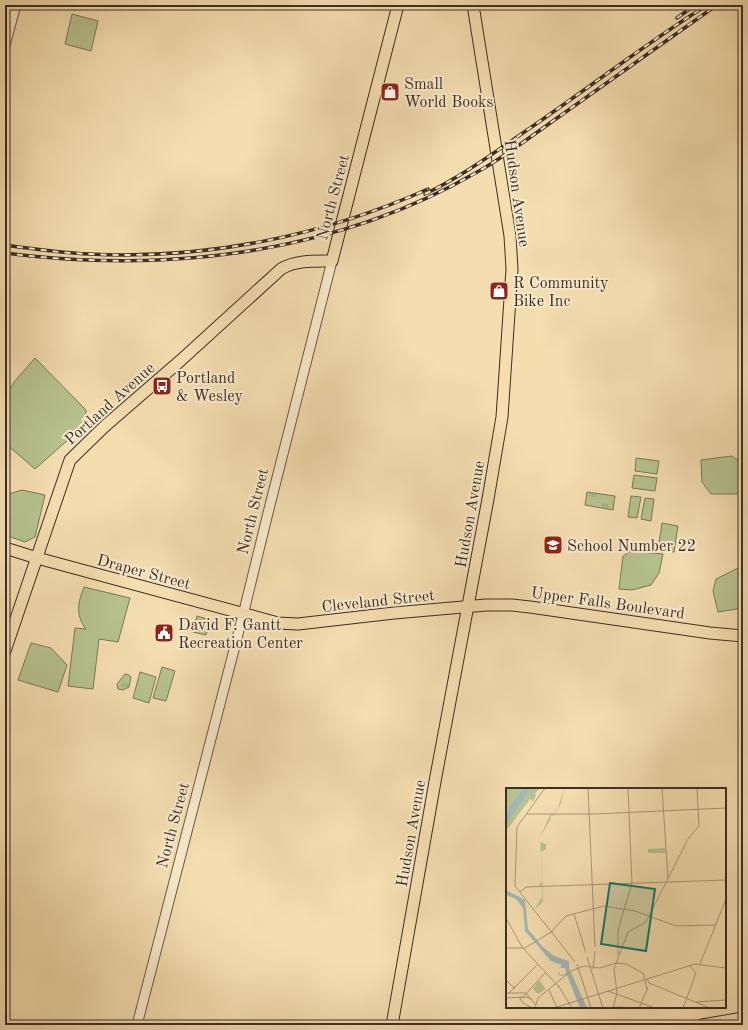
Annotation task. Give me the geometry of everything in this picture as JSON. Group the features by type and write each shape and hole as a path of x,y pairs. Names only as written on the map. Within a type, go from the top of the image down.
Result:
{"main road":[{"name":"North Street","path":"332,261 398,5"},
{"name":"Hudson Avenue","path":"392,1025 502,417 512,269 508,221 473,5"},
{"name":"Portland Avenue","path":"5,651 70,460 281,269 288,265 307,261 332,261"},
{"name":"Draper Street","path":"5,548 243,615"},
{"name":"Upper Falls Boulevard","path":"468,607 496,605 524,606 710,633 743,636"},
{"name":"Cleveland Street","path":"243,615 278,623 292,624 468,607"},
{"path":"702,1025 743,1018"}],"street":[{"path":"5,45 16,5"},
{"name":"North Street","path":"137,1025 243,615 267,514 332,261"}],"green space":[{"path":"72,14 98,21 91,51 65,44"},
{"path":"35,358 86,410 86,424 35,469 5,443 5,399 14,382"},
{"path":"732,456 738,460 743,492 737,494 711,494 702,482 701,460"},
{"path":"636,458 659,461 657,474 635,471"},
{"path":"634,475 657,478 655,491 632,488"},
{"path":"22,490 45,495 35,537 25,542 5,535 5,495"},
{"path":"587,492 615,496 613,510 585,505"},
{"path":"631,496 641,497 637,518 628,517"},
{"path":"645,498 654,499 651,521 641,519"},
{"path":"662,523 678,526 674,552 658,550"},
{"path":"631,551 663,554 659,573 651,585 632,590 619,589 623,556"},
{"path":"743,568 743,608 718,612 713,591 716,579 736,569"},
{"path":"84,587 130,598 118,642 99,639 93,689 68,686 75,628 86,629 80,619 79,614 79,603"},
{"path":"197,616 210,620 206,635 193,632"},
{"path":"31,643 51,648 67,665 58,692 18,680"},
{"path":"162,667 175,671 166,701 153,698"},
{"path":"140,672 156,677 149,703 133,698"},
{"path":"125,674 131,677 129,687 123,690 118,689 117,684"}],"railway":[{"path":"677,18 695,5"},
{"path":"425,194 467,171 555,111 641,49 707,5"},
{"path":"5,253 66,259 127,261 188,258 249,251 309,239 367,222 424,199 489,165 520,145 717,5"},
{"path":"5,245 68,253 133,255 176,253 220,248 305,232 388,206 428,189"}],"place":[{"name":"Small World Books","path":"390,92"},
{"name":"R Community Bike Inc","path":"499,291"},
{"name":"Portland & Wesley","path":"162,386"},
{"name":"School Number 22","path":"553,545"},
{"name":"David F. Gantt Recreation Center","path":"164,633"}]}
